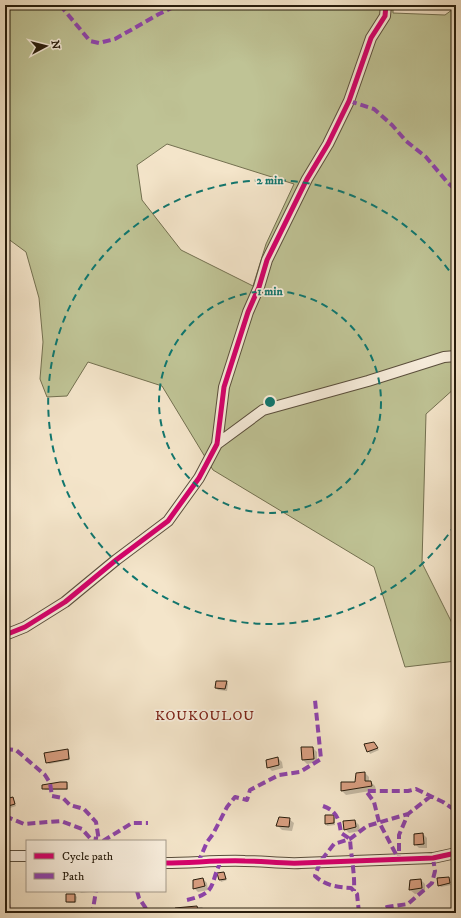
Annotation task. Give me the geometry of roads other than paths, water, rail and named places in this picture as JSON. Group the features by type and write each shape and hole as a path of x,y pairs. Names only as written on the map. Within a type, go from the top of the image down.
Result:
{"street":[{"path":"5,635 25,627 65,602 116,560 168,521 199,478 217,444 224,387 245,319 259,287 267,260 307,179 328,144 349,101 371,38 385,16 386,5"},
{"path":"217,444 263,410 368,381 444,357 456,356"},
{"path":"166,863 247,861 286,864 432,858 456,853"},
{"path":"5,856 26,856"}],"district":[{"name":"KOUKOULOU","path":"205,715"}]}
